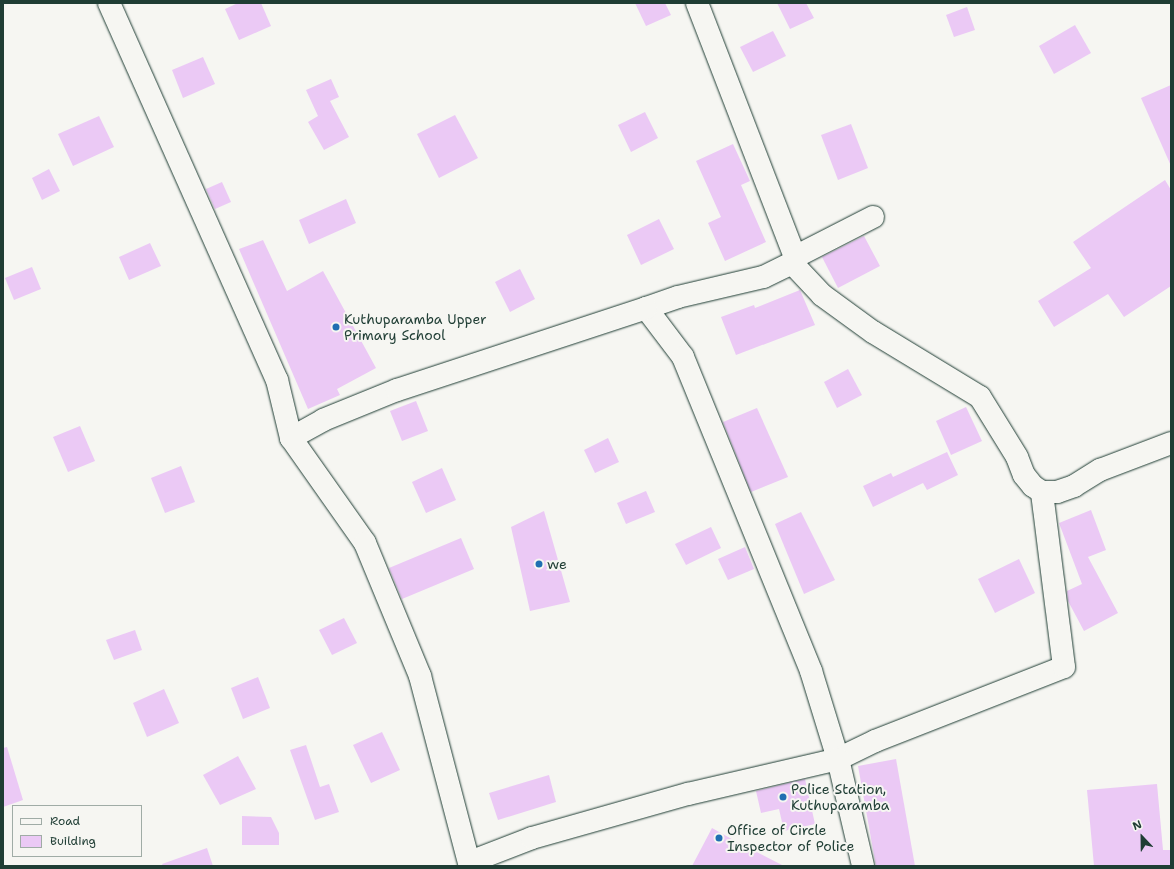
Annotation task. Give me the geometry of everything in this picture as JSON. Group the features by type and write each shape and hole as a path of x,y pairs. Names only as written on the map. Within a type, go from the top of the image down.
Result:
{"street":[{"path":"109,3 277,380 291,438 365,543 420,676 470,864 532,838 688,794 838,759 875,741 1064,667 1042,492"},
{"path":"697,3 793,260 822,295 872,332 980,397 1017,457 1024,475 1033,486 1042,492 1057,492 1074,486 1100,470 1171,443"},
{"path":"291,438 323,420 397,390 678,297 763,278 873,217"},
{"path":"646,308 683,357 811,671 838,759 863,866"}],"building":[{"path":"238,3 261,3 271,26 239,40 225,9"},
{"path":"635,3 665,3 671,15 646,26"},
{"path":"777,3 806,3 814,18 790,29"},
{"path":"967,7 975,30 954,37 946,15"},
{"path":"1075,25 1091,53 1054,74 1039,46"},
{"path":"773,31 786,56 753,72 740,47"},
{"path":"203,57 215,84 183,98 172,70"},
{"path":"331,79 339,97 330,101 349,137 324,150 308,122 318,116 306,90"},
{"path":"1171,85 1171,166 1141,98"},
{"path":"645,112 658,138 631,152 618,125"},
{"path":"455,115 478,158 439,178 417,134"},
{"path":"99,116 114,147 73,166 58,134"},
{"path":"851,124 868,168 838,180 821,135"},
{"path":"733,144 750,181 741,185 766,242 725,261 708,223 721,217 696,161"},
{"path":"49,169 60,191 42,200 32,178"},
{"path":"1165,180 1171,190 1171,286 1124,317 1108,294 1054,327 1038,301 1091,268 1073,242"},
{"path":"222,182 231,202 215,209 206,189"},
{"path":"346,199 356,223 309,244 299,220"},
{"path":"659,219 674,249 641,265 627,235"},
{"path":"864,236 880,266 838,288 822,257"},
{"path":"263,240 287,291 323,271 376,368 337,389 340,395 308,409 239,249"},
{"path":"150,243 161,266 129,280 119,257"},
{"path":"32,267 41,289 14,300 5,278"},
{"path":"520,269 535,299 510,312 495,282"},
{"path":"800,290 815,325 736,355 721,317 754,305 755,308"},
{"path":"848,369 862,395 837,408 824,382"},
{"path":"416,401 428,431 402,441 390,411"},
{"path":"966,407 982,441 951,455 936,421"},
{"path":"757,408 788,477 751,492 723,422"},
{"path":"80,426 95,461 68,472 53,437"},
{"path":"608,438 619,462 595,473 584,450"},
{"path":"947,452 958,475 927,490 923,483 873,507 863,486 891,473 893,477"},
{"path":"181,466 195,502 165,513 151,478"},
{"path":"442,468 456,500 426,513 412,482"},
{"path":"646,491 655,512 626,524 617,503"},
{"path":"1091,510 1106,550 1088,557 1118,613 1084,631 1068,601 1067,591 1082,584 1059,523"},
{"name":"we","path":"544,511 570,602 530,611 511,527"},
{"path":"801,512 835,580 804,594 775,524"},
{"path":"711,527 721,548 686,565 675,544"},
{"path":"461,538 474,569 402,599 389,568"},
{"path":"745,547 754,569 728,580 718,559"},
{"path":"1019,559 1035,593 995,613 978,579"},
{"path":"344,618 357,643 332,655 319,630"},
{"path":"135,630 142,650 114,660 106,640"},
{"path":"258,677 270,708 243,719 231,688"},
{"path":"164,689 179,723 147,737 133,703"},
{"path":"382,732 400,770 371,783 353,745"},
{"path":"306,745 320,787 329,784 339,812 315,820 290,750"},
{"path":"7,747 23,800 3,807 3,748"},
{"path":"238,756 256,789 220,805 203,775"},
{"path":"896,759 915,866 876,866 858,766"},
{"path":"549,775 556,802 498,820 489,793"},
{"name":"Police Station, Kuthuparamba","path":"805,779 815,824 784,831 779,809 761,813 756,791"},
{"path":"1157,784 1163,850 1171,850 1171,866 1094,866 1087,790"},
{"path":"242,816 271,817 279,833 279,845 242,845"},
{"name":"Office of Circle Inspector of Police","path":"712,828 737,842 784,866 692,866"},
{"path":"207,848 213,866 163,866 162,864"}],"place":[{"name":"Kuthuparamba Upper Primary School","path":"336,327"},
{"name":"we","path":"539,564"},
{"name":"Police Station, Kuthuparamba","path":"783,797"},
{"name":"Office of Circle Inspector of Police","path":"719,838"}]}
